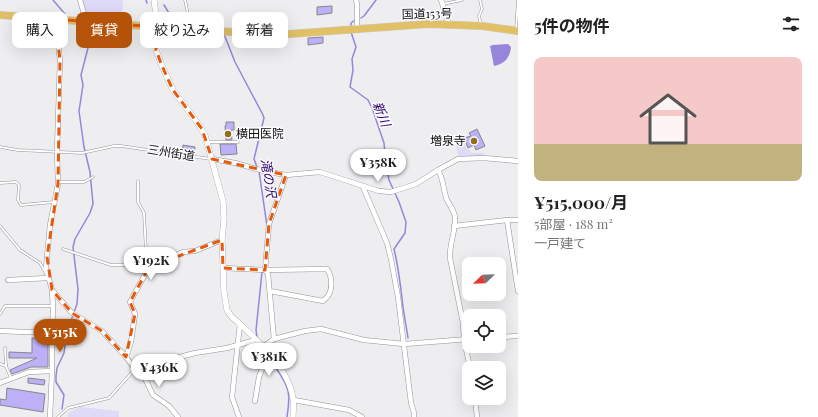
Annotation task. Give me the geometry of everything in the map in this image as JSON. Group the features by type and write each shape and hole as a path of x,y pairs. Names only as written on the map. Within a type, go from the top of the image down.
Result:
{"highway":[{"name":"国道153号","path":"0,15 12,16"},
{"name":"国道153号","path":"224,32 289,34 407,24 482,26 517,31"}],"street":[{"path":"80,0 83,12"},
{"path":"154,0 156,12"},
{"path":"353,29 357,4 356,0"},
{"path":"442,2 449,24"},
{"path":"50,417 53,306 52,290 46,268 50,226 58,182 57,151 60,60 59,48"},
{"path":"156,48 173,90 199,125 207,142 212,159 222,201 224,219 222,240 224,292 227,310 231,316 263,346 284,372 294,400 293,417"},
{"path":"263,270 269,224 286,175 320,172 363,187 391,192 416,184 458,159 484,158 518,161"},
{"name":"三州街道","path":"212,159 286,175"},
{"path":"438,170 442,177 447,199 452,207 455,217 450,258 462,318"},
{"path":"363,187 387,243 391,259 398,297 411,404 414,417"},
{"path":"507,220 518,291"},
{"path":"454,226 518,220"},
{"path":"126,357 131,342 135,314 130,302 149,267 183,252 194,250 222,240"},
{"path":"223,268 263,270 326,269 330,274 331,282 328,296 323,301 270,291"},
{"path":"263,270 268,274 274,339"},
{"path":"8,280 48,278"},
{"path":"52,290 73,314 102,331 135,369 142,372 153,395 169,406 178,417"},
{"path":"239,417 232,397 240,324"},
{"path":"255,401 263,362 260,349 274,339 305,331 321,329 364,340 404,344 462,339"},
{"path":"0,331 52,333"},
{"path":"506,337 518,336"},
{"path":"135,369 156,358 172,359 195,353 227,348 256,340"},
{"path":"0,384 11,378 29,372 52,370"},
{"path":"294,400 349,410 362,417"},
{"path":"476,405 477,417"}],"lane":[{"path":"185,0 188,12"},
{"path":"442,2 462,0"},
{"path":"480,0 482,9 479,16 482,26"},
{"path":"517,31 518,0"},
{"path":"207,142 238,142"},
{"path":"0,146 18,150 57,151"},
{"name":"三州街道","path":"57,151 88,153 114,146 121,146 212,159"},
{"path":"58,182 84,182 92,178"},
{"path":"64,249 111,265 126,265 147,270 144,213 138,202 138,181"},
{"path":"0,183 16,182 19,185 18,200 20,205 55,202"},
{"path":"0,226 20,250 40,263 48,278"},
{"path":"0,314 5,306 53,306"},
{"path":"5,348 6,366 11,378"},
{"path":"0,364 6,366"},
{"path":"58,417 68,408 109,398 135,369"}],"highlighted area":[{"path":"55,19 156,27 156,50 162,66 173,90 202,129 212,159 286,175 269,224 265,270 223,268 222,240 149,267 130,302 135,314 126,357 102,331 72,313 52,290 47,257 58,184 60,60"}],"shaded area":[{"path":"82,0 123,0 122,12 85,11"},
{"path":"508,44 511,47 508,57 501,64 494,66 490,46"},
{"path":"455,137 463,140 467,149 472,153 484,153 484,156 459,158"},
{"path":"80,407 119,411 119,417 68,417 68,413"}],"building":[{"path":"332,6 332,13 317,15 317,7"},
{"path":"323,37 323,43 308,45 308,38"},
{"name":"横田医院","path":"226,122 234,122 234,130 231,130 232,140 226,140"},
{"name":"増泉寺","path":"477,129 485,146 476,150 474,145 468,148 464,138 471,136 469,133"},
{"path":"220,144 236,144 237,154 221,155"},
{"path":"183,145 195,147 194,154 182,152"},
{"path":"32,338 48,339 48,367 31,367 12,374 10,370 37,358 9,358 9,352 32,353"},
{"path":"28,378 45,380 44,385 28,383"},
{"path":"7,388 45,394 43,412 0,405 0,399 6,400"}],"waterway":[{"path":"53,0 63,12"},
{"name":"新川","path":"361,18 376,0"},
{"name":"滝の沢","path":"164,5 168,12"},
{"name":"新川","path":"351,26 351,23 355,20"},
{"name":"新川","path":"351,32 356,47 352,59 353,70 350,87 368,100 372,108 384,143 389,180 406,222 405,233 394,249 399,273 408,338"},
{"name":"滝の沢","path":"224,34 235,62 264,118 254,159 257,167"},
{"path":"62,409 64,395 56,382 56,376 57,368 64,353 67,332 77,304 78,289 73,247 75,239 90,213 93,204 90,172 84,147 79,111 83,85 81,75 88,48"},
{"name":"滝の沢","path":"259,171 267,226"},
{"name":"滝の沢","path":"257,337 256,330 262,272"},
{"name":"滝の沢","path":"265,353 278,371 288,391 289,404 287,417"}],"place":[{"name":"横田医院","path":"228,134"},
{"name":"増泉寺","path":"474,141"}]}
